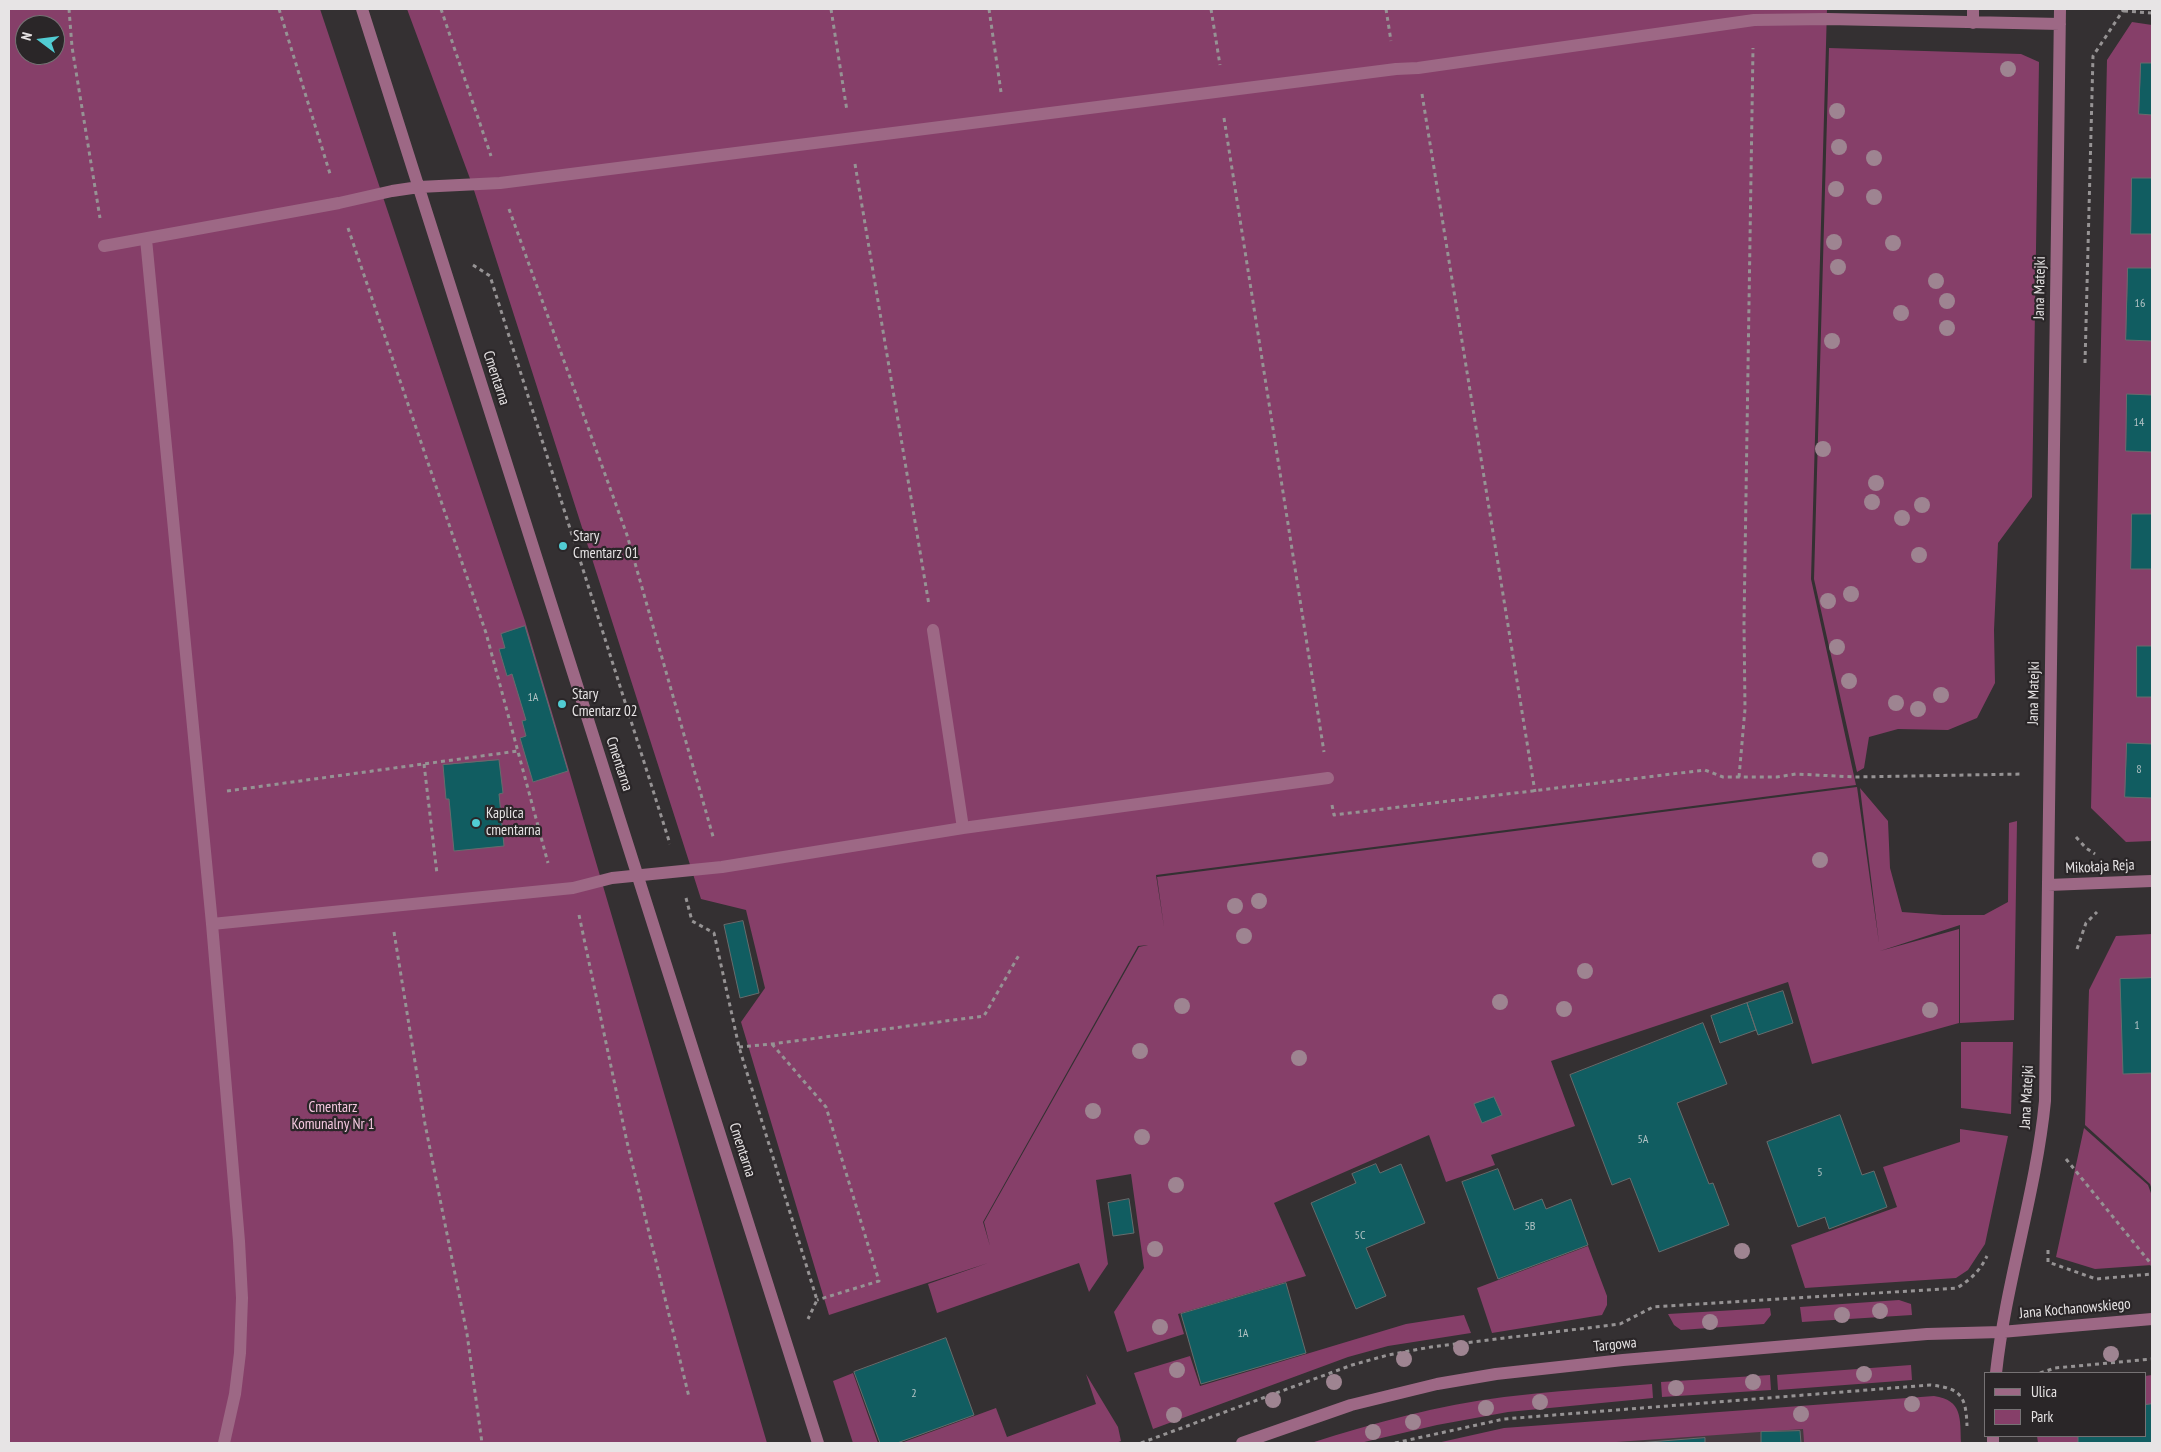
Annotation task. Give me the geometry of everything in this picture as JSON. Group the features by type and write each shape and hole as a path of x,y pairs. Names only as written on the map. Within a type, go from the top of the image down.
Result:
{"street":[{"name":"Cmentarna","path":"362,9 818,1443"},
{"path":"1973,9 1973,22"},
{"name":"Jana Matejki","path":"1996,1372 2001,1332 2041,1140 2045,1101 2060,9"},
{"path":"104,246 419,187 500,183 1220,90 1418,68 1754,20 1828,19 2060,24"},
{"path":"146,239 212,924 242,1298 240,1353 235,1394 224,1443"},
{"path":"933,630 963,828"},
{"path":"212,924 573,888 612,878 722,867 963,828 1328,778"},
{"name":"Mikołaja Reja","path":"2048,886 2152,881"},
{"name":"Jana Kochanowskiego","path":"2001,1332 2152,1319"},
{"name":"Targowa","path":"1242,1443 1351,1406 1437,1384 1496,1374 1623,1360 1918,1335 2001,1332"}],"path":[{"path":"69,9 72,48 104,246"},
{"path":"279,9 339,203 486,633 555,890"},
{"path":"440,9 500,183 628,535 722,867"},
{"path":"831,9 933,630"},
{"path":"989,9 1005,118"},
{"path":"1211,9 1221,69 1220,90 1334,815 1705,770 1723,777 1777,777 1796,774 1855,777 2023,774"},
{"path":"1386,9 1396,69"},
{"path":"2085,364 2093,56 2124,10 2152,13"},
{"path":"1739,777 1745,709 1744,614 1754,20"},
{"path":"1418,68 1535,792"},
{"path":"470,264 490,276 692,921 714,932 740,1047 817,1300 806,1324"},
{"path":"200,794 518,751"},
{"path":"424,764 441,902"},
{"path":"2075,828 2076,837 2086,848 2101,858"},
{"path":"573,888 627,1142 689,1397"},
{"path":"389,907 425,1124 467,1334 482,1443"},
{"path":"740,1047 984,1016 1019,955"},
{"path":"772,1044 826,1107 879,1282 817,1300"},
{"path":"2066,1159 2152,1265"},
{"path":"1925,1291 1957,1288 1964,1284 1982,1266 1988,1252"},
{"path":"2048,1262 2096,1279 2152,1274"},
{"path":"2043,1372 2055,1368 2152,1359"},
{"path":"1395,1443 1504,1419 1930,1385 1949,1387 1962,1395 1967,1407"}],"shaded area":[{"path":"1803,1428 1804,1443 1580,1443"}],"green space":[{"name":"Cmentarz Komunalny Nr 1","path":"9,9 320,9 525,621 767,1443 9,1443"},
{"path":"407,9 1827,9 1811,579 1856,785 1156,875 1164,927 1157,877 1857,787 1879,943 1860,788 1888,821 1890,868 1902,912 1984,915 2008,902 2009,823 2017,821 2014,1020 1960,1023 1960,925 1880,951 1959,929 1959,1023 1812,1064 1788,982 1551,1061 1575,1126 1491,1155 1495,1165 1446,1182 1429,1135 1274,1203 1306,1276 1178,1314 1184,1334 1127,1352 1114,1312 1144,1268 1131,1174 1096,1180 1108,1264 1089,1292 1079,1263 937,1313 928,1284 988,1263 829,1315 741,1022 765,988 746,910 701,899 472,184","holes":["1148,945 1139,947 984,1222 990,1246 983,1222 1138,946"]},
{"path":"2132,22 2152,25 2152,841 2126,842 2091,808 2107,60"},
{"path":"1829,48 2021,54 2039,62 2032,497 1998,543 1994,630 1995,683 1977,718 1948,730 1898,729 1869,737 1864,768 1857,772 1814,579"},
{"path":"2152,934 2152,1190 2150,1184 2085,1125 2089,990 2116,936"},
{"path":"1961,1042 2013,1042 2011,1114 1961,1108"},
{"path":"2084,1128 2148,1185 2152,1196 2152,1265 2095,1269 2056,1257"},
{"path":"1960,1129 2008,1136 1985,1244 1968,1270 1956,1278 1805,1288 1791,1245 1897,1207 1883,1167 1960,1142"},
{"path":"1588,1246 1607,1296 1607,1305 1602,1315 1492,1333 1477,1288"},
{"path":"1899,1300 1911,1304 1912,1315 1802,1322 1800,1307"},
{"path":"1770,1308 1771,1315 1764,1324 1681,1330 1674,1325 1668,1314"},
{"path":"1464,1315 1471,1333 1388,1346 1348,1357 1153,1429 1134,1373 1190,1356 1200,1386 1406,1324"},
{"path":"1911,1365 1912,1380 1778,1390 1777,1375"},
{"path":"853,1373 878,1443 853,1443 833,1381"},
{"path":"1086,1374 1118,1427 1121,1441 1116,1443 901,1443 996,1408 1007,1437 1096,1404"},
{"path":"1770,1375 1771,1390 1662,1397 1661,1382"},
{"path":"2152,1375 2152,1443 2038,1443 2037,1437 2146,1437 2146,1376"},
{"path":"1652,1384 1653,1398 1508,1412 1437,1425 1360,1443 1311,1443 1407,1416 1480,1400"},
{"path":"1934,1396 1943,1398 1955,1406 1960,1419 1961,1443 1804,1443 1803,1429 1602,1443 1437,1443 1504,1428"}],"building":[{"path":"2141,63 2152,63 2152,115 2139,114"},
{"path":"2132,178 2152,178 2152,234 2131,234"},
{"path":"2128,268 2152,268 2152,341 2126,340"},
{"path":"2127,394 2152,395 2152,452 2126,451"},
{"path":"2132,514 2152,514 2152,569 2131,569"},
{"path":"525,626 568,771 533,782 520,738 526,736 522,721 526,720 512,674 507,676 499,649 505,648 501,634"},
{"path":"2137,646 2152,646 2152,697 2137,697"},
{"path":"2127,743 2152,744 2152,798 2125,797"},
{"name":"Kaplica cmentarna","path":"499,760 503,793 499,794 504,846 454,851 449,799 446,799 443,765"},
{"path":"743,921 759,993 740,998 724,925"},
{"path":"2152,978 2152,1073 2123,1074 2120,979"},
{"path":"1783,991 1793,1023 1758,1035 1747,1003"},
{"path":"1747,1003 1756,1030 1720,1043 1711,1016"},
{"path":"1703,1023 1727,1084 1677,1103 1709,1184 1713,1183 1729,1225 1659,1252 1630,1178 1612,1185 1570,1075"},
{"path":"1494,1097 1502,1115 1482,1123 1474,1104"},
{"path":"1840,1115 1862,1175 1874,1171 1887,1207 1829,1229 1825,1217 1798,1227 1767,1142"},
{"path":"1376,1164 1380,1173 1401,1164 1425,1223 1366,1248 1386,1296 1356,1309 1311,1203 1356,1183 1352,1174"},
{"path":"1498,1169 1514,1210 1542,1199 1546,1209 1571,1199 1588,1245 1498,1279 1462,1182"},
{"path":"1129,1199 1134,1233 1113,1236 1108,1203"},
{"path":"1286,1283 1306,1353 1201,1384 1181,1314"},
{"path":"946,1338 974,1415 897,1443 880,1443 854,1372"},
{"path":"2152,1404 2152,1443 2078,1443 2078,1437 2146,1437 2146,1405"},
{"path":"1800,1431 1801,1443 1761,1443 1761,1432"},
{"path":"1705,1438 1705,1443 1637,1443"}],"place":[{"name":"Stary Cmentarz 01","path":"563,546"},
{"name":"Stary Cmentarz 02","path":"562,704"},
{"name":"Kaplica cmentarna","path":"476,823"}]}
